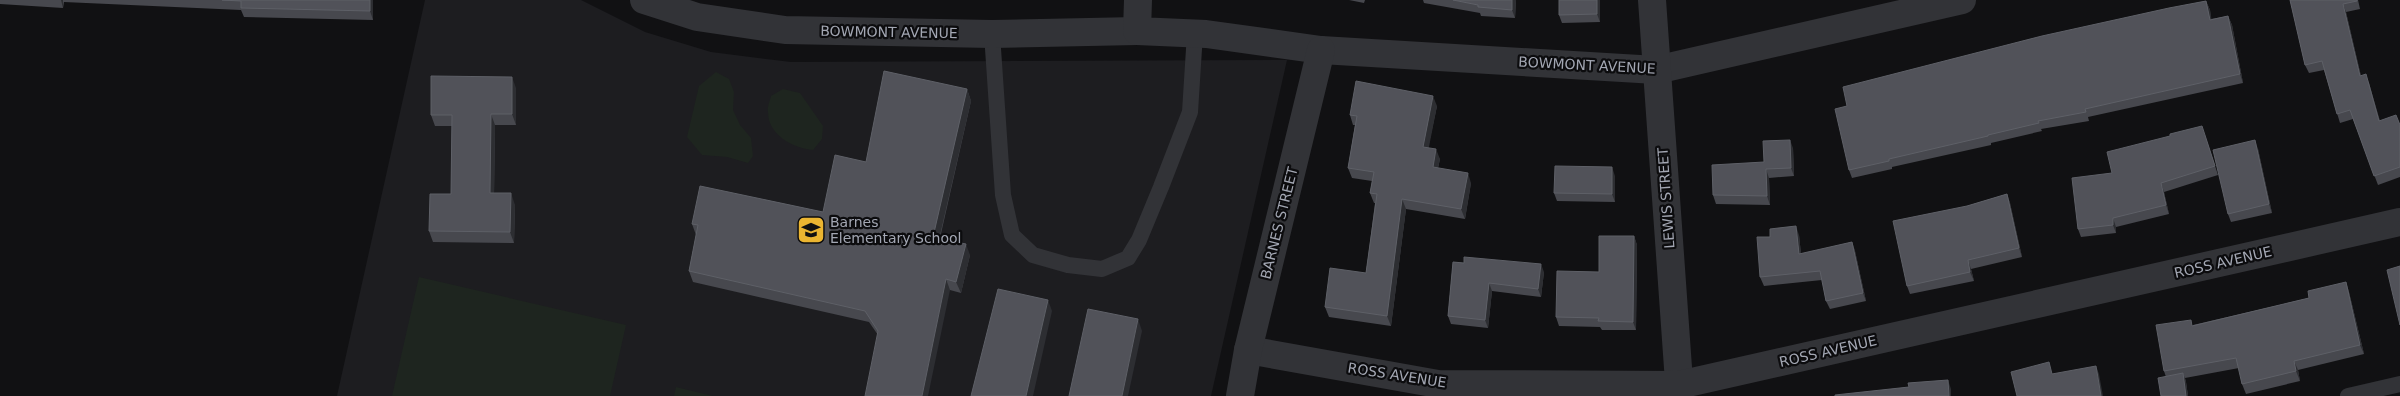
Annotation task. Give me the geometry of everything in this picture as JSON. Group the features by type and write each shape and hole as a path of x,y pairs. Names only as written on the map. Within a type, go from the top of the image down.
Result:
{"street":[{"name":"BOWMONT AVENUE","path":"644,0 697,17 785,30 992,34 1137,31 1200,34 1321,50 1656,70 1962,0"},
{"path":"1137,31 1138,0"},
{"name":"LEWIS STREET","path":"1652,0 1679,390"},
{"name":"BARNES STREET","path":"1240,396 1248,350 1321,50"},
{"name":"ROSS AVENUE","path":"1248,350 1438,384 1679,390 2400,222"}],"lane":[{"path":"992,34 1003,195 1012,234 1033,254 1068,265 1102,269 1128,258 1139,240 1190,112 1200,34"},
{"path":"2348,396 2400,384"}],"shaded area":[{"name":"Barnes Elementary School","path":"425,0 581,0 645,32 711,52 791,62 1287,60 1211,396 337,396"},
{"path":"716,72 729,79 734,92 733,110 740,125 751,138 753,156 748,163 727,157 702,155 687,137 699,86"},
{"path":"783,89 800,93 823,126 822,139 813,150 790,143 777,134 772,127 768,110 771,96"},
{"path":"419,277 626,325 610,396 392,396"},
{"path":"676,387 713,396 674,396"}],"building":[{"path":"222,0 370,0 370,11 241,8 241,1"},
{"path":"1453,0 1512,0 1512,10 1478,7 1478,5"},
{"path":"1559,0 1597,0 1597,14 1559,15"},
{"path":"2290,0 2357,0 2343,4 2360,76 2366,74 2379,121 2396,115 2400,125 2400,167 2374,176 2350,110 2337,114 2322,61 2305,65"},
{"path":"2206,1 2210,20 2228,16 2240,74 2085,109 2086,112 2038,121 2039,123 1849,170 1835,109 1847,106 1843,87 2042,36"},
{"path":"884,71 967,89 933,237 966,244 956,282 946,279 922,396 865,396 878,331 865,311 689,271 698,225 692,224 700,186 823,212 835,155 866,162"},
{"path":"431,76 512,77 512,114 491,114 490,193 511,193 510,232 429,231 430,194 451,194 452,115 431,115"},
{"path":"1356,81 1433,96 1423,147 1436,149 1433,167 1468,173 1461,209 1402,199 1387,316 1325,307 1330,268 1366,273 1377,194 1370,193 1374,172 1348,168 1357,116 1350,115"},
{"path":"2202,126 2215,166 2161,183 2166,205 2113,218 2113,225 2078,229 2072,178 2112,173 2107,152"},
{"path":"1790,140 1791,168 1766,169 1767,196 1713,195 1712,165 1764,162 1763,141"},
{"path":"2255,140 2269,204 2228,214 2213,150"},
{"path":"1555,166 1612,167 1612,194 1554,193"},
{"path":"2007,194 2019,248 1968,260 1970,272 1907,286 1893,221 1967,206"},
{"path":"1796,226 1799,254 1852,242 1863,293 1826,301 1820,271 1760,277 1757,237 1770,237 1770,229"},
{"path":"1599,236 1634,236 1633,322 1598,321 1599,318 1556,317 1557,271 1599,272"},
{"path":"1464,257 1541,264 1538,289 1489,283 1485,320 1448,316 1453,262 1464,263"},
{"path":"2400,266 2400,325 2387,270"},
{"path":"2346,282 2360,345 2294,361 2296,371 2242,384 2236,358 2164,371 2156,325 2191,320 2192,326 2309,298 2308,291"},
{"path":"998,289 1048,300 1026,396 971,396"},
{"path":"1088,309 1138,319 1122,396 1069,396"},
{"path":"2049,362 2052,374 2096,366 2101,396 2017,396 2011,372"},
{"path":"2183,373 2186,396 2161,396 2158,378"},
{"path":"1948,380 1949,396 1835,396 1909,387 1908,383"}],"place":[{"name":"Barnes Elementary School","path":"811,230"}]}
